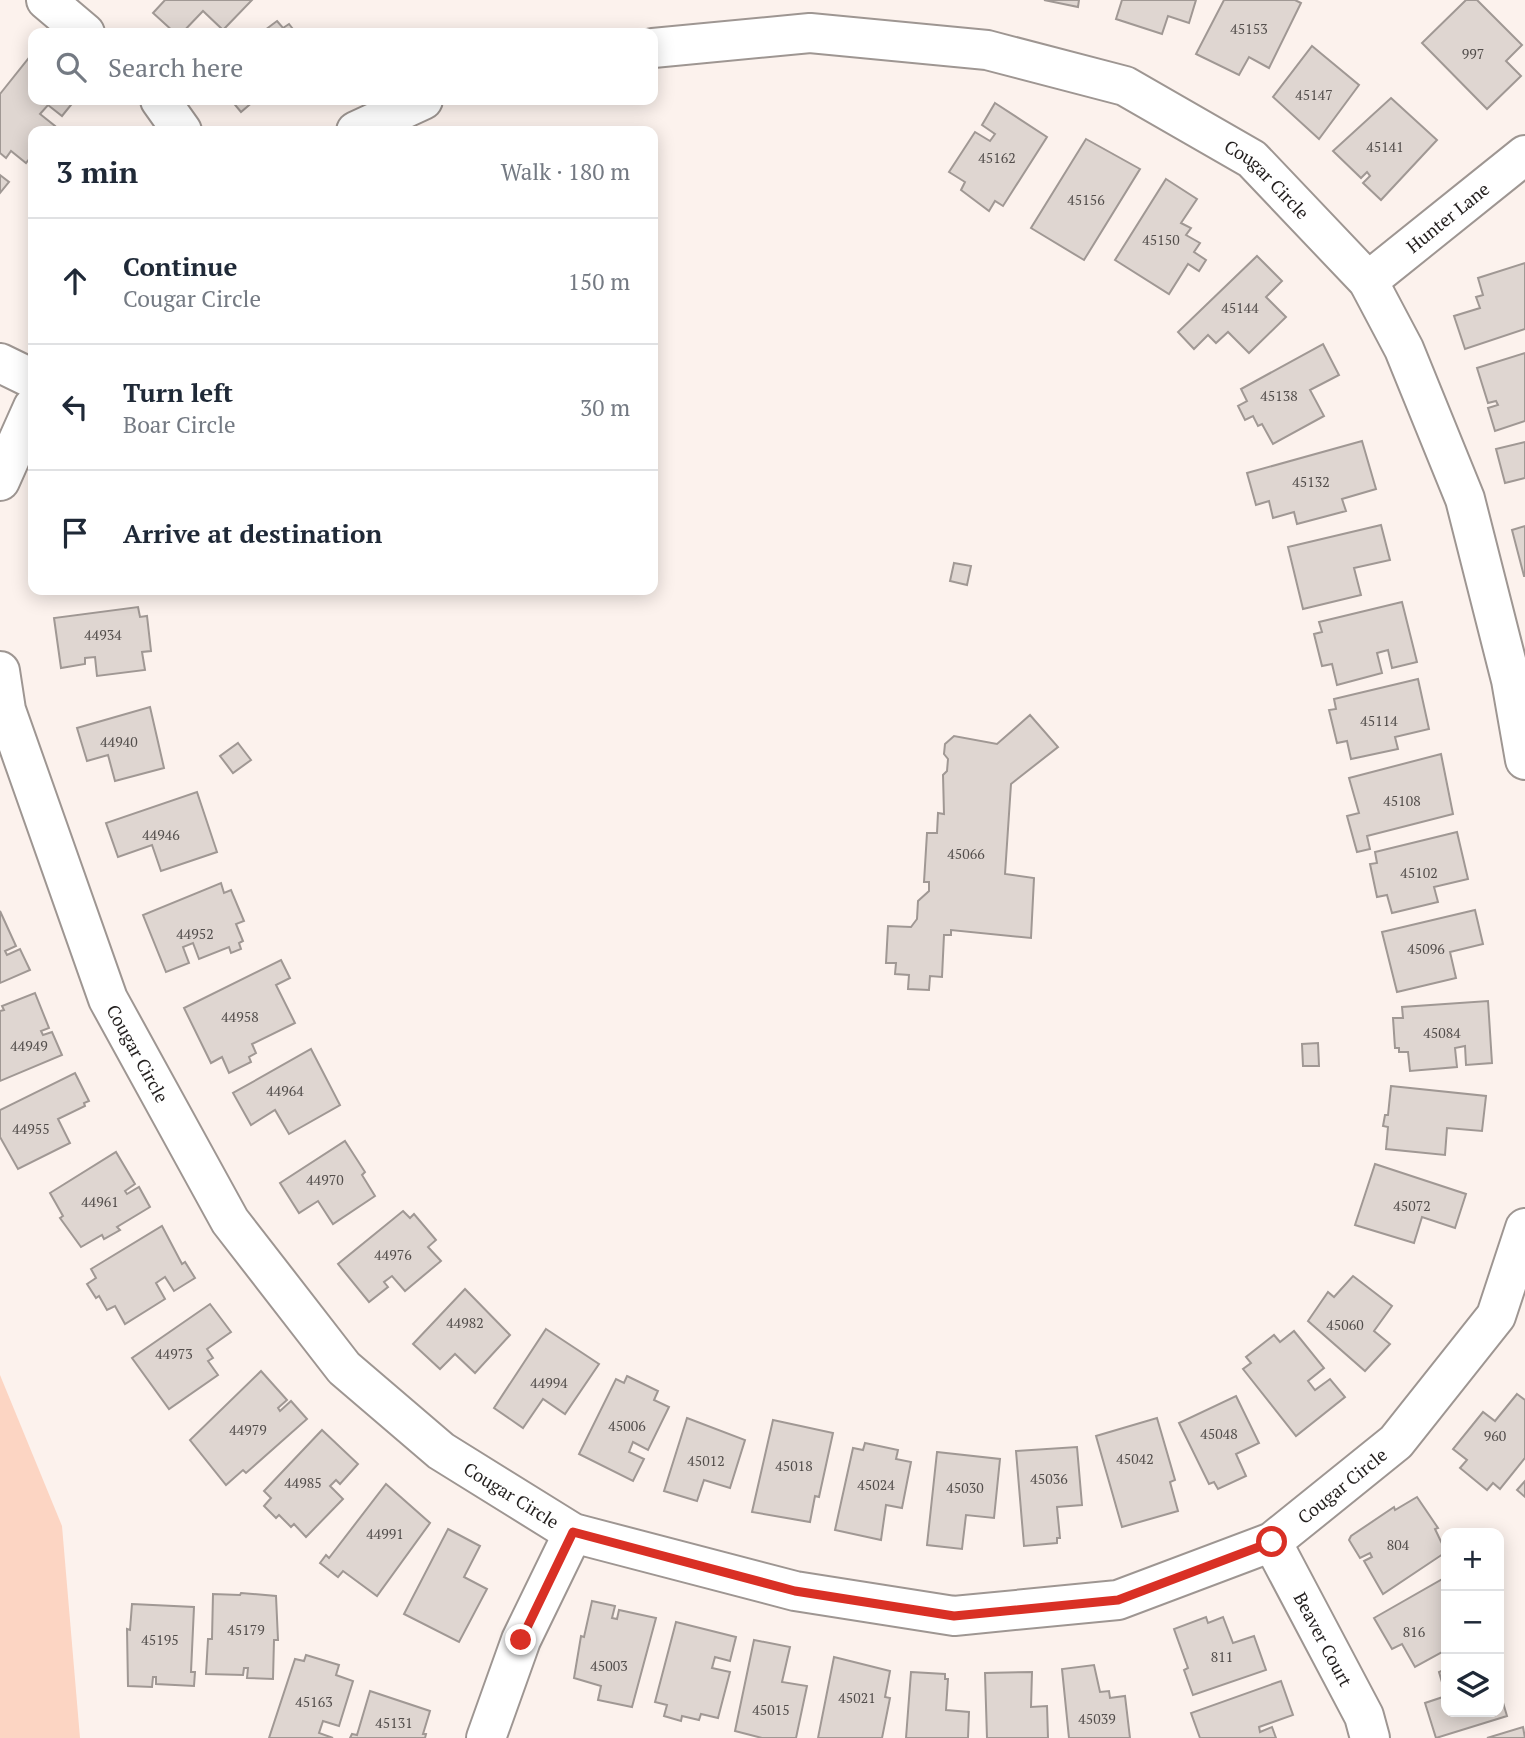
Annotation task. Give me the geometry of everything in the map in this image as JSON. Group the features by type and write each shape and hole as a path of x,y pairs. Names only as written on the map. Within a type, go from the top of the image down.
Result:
{"street":[{"path":"46,0 79,28"},
{"name":"Cougar Circle","path":"658,48 810,33 987,50 1125,86 1252,159 1368,281 1404,349 1465,499 1511,680 1525,760"},
{"path":"164,105 178,126"},
{"path":"367,126 412,105"},
{"name":"Hunter Lane","path":"1368,281 1525,155"},
{"path":"0,362 28,376"},
{"path":"0,481 28,418"},
{"name":"Cougar Circle","path":"0,671 6,710 108,999 230,1221 344,1367 441,1451 573,1532 795,1591 954,1616 1118,1600 1272,1542 1396,1442 1511,1323 1525,1228"},
{"path":"485,1738 521,1640 573,1532"},
{"name":"Beaver Court","path":"1272,1542 1364,1716 1370,1738"}],"shaded area":[{"path":"0,1375 62,1526 80,1738 0,1738"}],"building":[{"path":"165,0 252,0 225,28 221,28 203,11 187,28 170,28 153,13"},
{"path":"1044,0 1079,0 1078,7"},
{"path":"1122,0 1196,0 1189,23 1168,16 1162,34 1116,19"},
{"path":"1224,0 1295,0 1301,3 1269,68 1249,57 1239,75 1196,54"},
{"path":"1466,0 1477,0 1522,45 1506,61 1521,76 1487,109 1422,43"},
{"path":"277,21 283,28 268,28"},
{"path":"1312,46 1359,85 1319,139 1273,97"},
{"path":"28,59 28,105 48,105 40,114 55,126 28,126 26,163 11,151 6,158 0,153 0,94"},
{"path":"1391,98 1437,140 1381,200 1363,183 1370,176 1367,172 1361,178 1333,151"},
{"path":"995,103 1047,137 1003,206 995,201 989,211 961,190 965,182 949,172 975,132 990,141 995,134 982,125"},
{"path":"48,105 71,105 62,116"},
{"path":"235,105 249,105 241,112"},
{"path":"1086,139 1140,169 1084,260 1031,228"},
{"path":"0,175 9,182 0,193"},
{"path":"1166,179 1197,199 1181,223 1191,228 1186,235 1200,243 1194,252 1206,260 1199,271 1188,264 1169,294 1115,260"},
{"path":"1257,256 1282,281 1266,297 1286,317 1249,353 1228,332 1216,343 1208,335 1194,349 1178,332"},
{"path":"1525,263 1525,329 1465,349 1454,316 1480,308 1476,297 1483,295 1478,278"},
{"path":"1323,344 1339,375 1310,390 1324,416 1273,444 1262,424 1258,426 1253,416 1245,420 1238,406 1247,401 1241,389"},
{"path":"1525,353 1525,421 1495,431 1488,408 1498,405 1496,401 1488,403 1477,368"},
{"path":"1362,441 1376,489 1342,499 1346,511 1297,524 1294,512 1273,518 1269,501 1256,505 1247,473"},
{"path":"1525,442 1525,478 1505,483 1496,449"},
{"path":"1381,525 1390,560 1354,568 1361,595 1303,609 1288,547"},
{"path":"1525,526 1525,576 1524,576 1512,530"},
{"path":"954,563 971,566 967,585 950,581"},
{"path":"1402,602 1417,662 1392,668 1388,650 1377,653 1382,673 1337,685 1332,664 1322,666 1314,634 1322,632 1319,622"},
{"path":"138,607 140,617 147,616 151,651 142,652 145,670 97,676 95,657 85,658 85,664 61,668 54,618"},
{"path":"1418,679 1429,729 1395,737 1398,749 1351,759 1347,741 1337,743 1329,710 1336,709 1334,699"},
{"path":"150,707 164,768 115,781 108,755 87,761 77,728"},
{"path":"1030,715 1058,747 1011,784 1005,874 1034,878 1031,938 951,930 951,935 944,935 942,977 930,976 929,990 908,989 909,975 895,974 896,963 886,963 888,926 911,927 917,919 918,901 929,891 929,882 924,882 927,833 937,833 938,813 944,814 943,775 947,771 948,759 944,754 945,744 954,736 997,744"},
{"path":"238,743 251,760 233,773 220,756"},
{"path":"1441,754 1453,814 1367,836 1370,849 1357,852 1347,816 1359,813 1349,778"},
{"path":"197,792 217,852 161,871 152,845 118,857 106,823"},
{"path":"1457,832 1468,879 1434,887 1438,902 1392,913 1387,895 1377,897 1370,864 1377,863 1375,852"},
{"path":"221,883 224,893 231,890 244,921 236,924 243,941 239,943 241,949 231,953 229,947 199,959 193,943 183,947 189,963 166,972 143,915"},
{"path":"1475,910 1483,944 1450,952 1456,978 1397,992 1382,932"},
{"path":"0,911 16,946 5,951 7,955 20,949 30,970 0,983"},
{"path":"281,960 290,978 276,985 295,1023 252,1044 256,1053 249,1057 251,1062 229,1073 222,1057 211,1063 184,1008"},
{"path":"35,993 49,1028 41,1031 43,1035 52,1032 62,1055 0,1081 0,1011 4,1010 2,1006"},
{"path":"1488,1001 1492,1063 1466,1065 1465,1046 1455,1048 1457,1067 1410,1071 1408,1052 1399,1052 1399,1048 1395,1048 1393,1018 1403,1018 1402,1007"},
{"path":"1318,1043 1319,1066 1303,1066 1302,1044"},
{"path":"311,1049 340,1105 289,1134 275,1110 251,1125 233,1093"},
{"path":"75,1073 89,1101 84,1103 85,1106 58,1119 70,1143 18,1169 0,1137 0,1110"},
{"path":"1391,1086 1486,1096 1482,1131 1447,1128 1445,1155 1386,1149 1388,1127 1383,1126 1385,1115 1388,1115"},
{"path":"345,1141 365,1172 362,1175 375,1196 333,1224 318,1201 299,1213 280,1183"},
{"path":"116,1152 135,1184 125,1191 127,1194 139,1187 150,1207 117,1227 120,1230 104,1239 102,1235 81,1247 60,1218 63,1216 50,1193"},
{"path":"1375,1164 1466,1194 1455,1228 1422,1217 1414,1243 1355,1225"},
{"path":"403,1211 410,1218 414,1214 436,1240 428,1247 441,1261 405,1291 392,1276 384,1282 388,1287 369,1302 338,1264"},
{"path":"162,1226 182,1264 185,1262 195,1278 174,1291 165,1277 156,1283 165,1299 125,1324 115,1306 107,1310 99,1296 96,1298 87,1284 96,1278 91,1269"},
{"path":"1353,1276 1392,1306 1374,1331 1390,1344 1365,1371 1308,1321 1328,1292 1334,1297"},
{"path":"465,1289 510,1335 475,1373 455,1354 440,1369 413,1344"},
{"path":"210,1304 231,1332 207,1349 213,1358 208,1361 218,1375 169,1409 132,1358"},
{"path":"546,1329 599,1364 565,1414 543,1399 523,1428 494,1408"},
{"path":"1294,1331 1324,1368 1308,1381 1315,1390 1330,1379 1345,1397 1296,1436 1243,1369 1251,1363 1246,1357 1274,1335 1280,1342"},
{"path":"261,1371 287,1400 278,1408 280,1411 291,1401 307,1419 246,1473 243,1470 226,1485 190,1440"},
{"path":"627,1376 658,1391 654,1400 669,1407 648,1450 633,1442 629,1452 644,1459 633,1481 579,1454 616,1379 624,1383"},
{"path":"1517,1394 1525,1400 1525,1458 1500,1489 1493,1483 1487,1490 1460,1468 1467,1460 1453,1449 1483,1412 1495,1421"},
{"path":"1236,1396 1259,1443 1236,1454 1246,1476 1218,1489 1214,1482 1209,1484 1179,1423"},
{"path":"687,1418 745,1440 730,1488 704,1480 697,1501 664,1491"},
{"path":"1157,1418 1175,1480 1170,1482 1178,1511 1122,1527 1096,1436"},
{"path":"773,1420 833,1433 819,1497 815,1496 810,1522 752,1512"},
{"path":"322,1430 358,1464 340,1484 336,1480 330,1486 343,1499 306,1537 294,1524 291,1527 279,1515 276,1518 264,1506 271,1498 264,1491"},
{"path":"865,1443 898,1450 896,1459 911,1462 902,1508 886,1505 881,1540 835,1530 853,1448 863,1450"},
{"path":"1077,1447 1082,1505 1057,1507 1060,1538 1057,1538 1057,1543 1024,1546 1016,1451"},
{"path":"937,1452 1000,1459 994,1518 966,1515 962,1549 927,1545"},
{"path":"1525,1481 1525,1497 1517,1490"},
{"path":"386,1484 430,1523 377,1596 343,1571 338,1577 320,1563 326,1555 329,1558"},
{"path":"1417,1497 1438,1528 1435,1529 1441,1542 1441,1555 1383,1594 1364,1561 1372,1557 1370,1553 1360,1558 1349,1540 1394,1507 1395,1510"},
{"path":"448,1529 480,1546 464,1577 487,1589 459,1642 404,1614"},
{"path":"1441,1580 1441,1653 1415,1667 1402,1644 1392,1649 1374,1618"},
{"path":"213,1594 276,1596 278,1640 274,1640 273,1679 247,1678 248,1668 244,1668 243,1675 206,1674 208,1639 212,1639"},
{"path":"592,1601 615,1606 612,1618 617,1619 619,1610 656,1618 632,1707 598,1700 601,1686 574,1678 581,1636 584,1637"},
{"path":"132,1604 194,1607 191,1672 195,1672 194,1686 156,1684 156,1677 153,1677 152,1687 128,1686 127,1629 130,1630"},
{"path":"1206,1617 1208,1623 1223,1617 1233,1643 1254,1636 1266,1670 1193,1695 1184,1670 1188,1668 1174,1629"},
{"path":"676,1622 736,1637 730,1661 715,1657 712,1668 730,1672 718,1718 701,1714 699,1720 682,1716 681,1721 664,1716 667,1705 655,1702"},
{"path":"754,1640 790,1647 782,1682 807,1686 796,1738 762,1738 735,1731"},
{"path":"306,1655 339,1665 336,1675 353,1681 339,1726 323,1721 319,1733 333,1738 269,1738 295,1659 304,1661"},
{"path":"834,1657 890,1671 885,1697 890,1698 882,1738 818,1738"},
{"path":"1094,1665 1100,1692 1109,1691 1110,1698 1125,1696 1130,1738 1069,1738 1062,1669"},
{"path":"911,1672 945,1674 945,1679 948,1679 946,1710 969,1712 968,1738 906,1738"},
{"path":"1032,1672 1031,1707 1047,1706 1048,1738 987,1738 985,1673"},
{"path":"1281,1681 1293,1715 1259,1727 1260,1732 1272,1727 1276,1738 1200,1738 1191,1713"},
{"path":"370,1691 430,1711 423,1734 426,1734 425,1738 350,1738 352,1734 357,1735"},
{"path":"1441,1698 1441,1717 1504,1717 1436,1738 1425,1703"},
{"path":"1523,1727 1525,1738 1487,1738"}],"route":[{"path":"521,1640 573,1532 795,1591 954,1616 1118,1600 1272,1542"}]}
